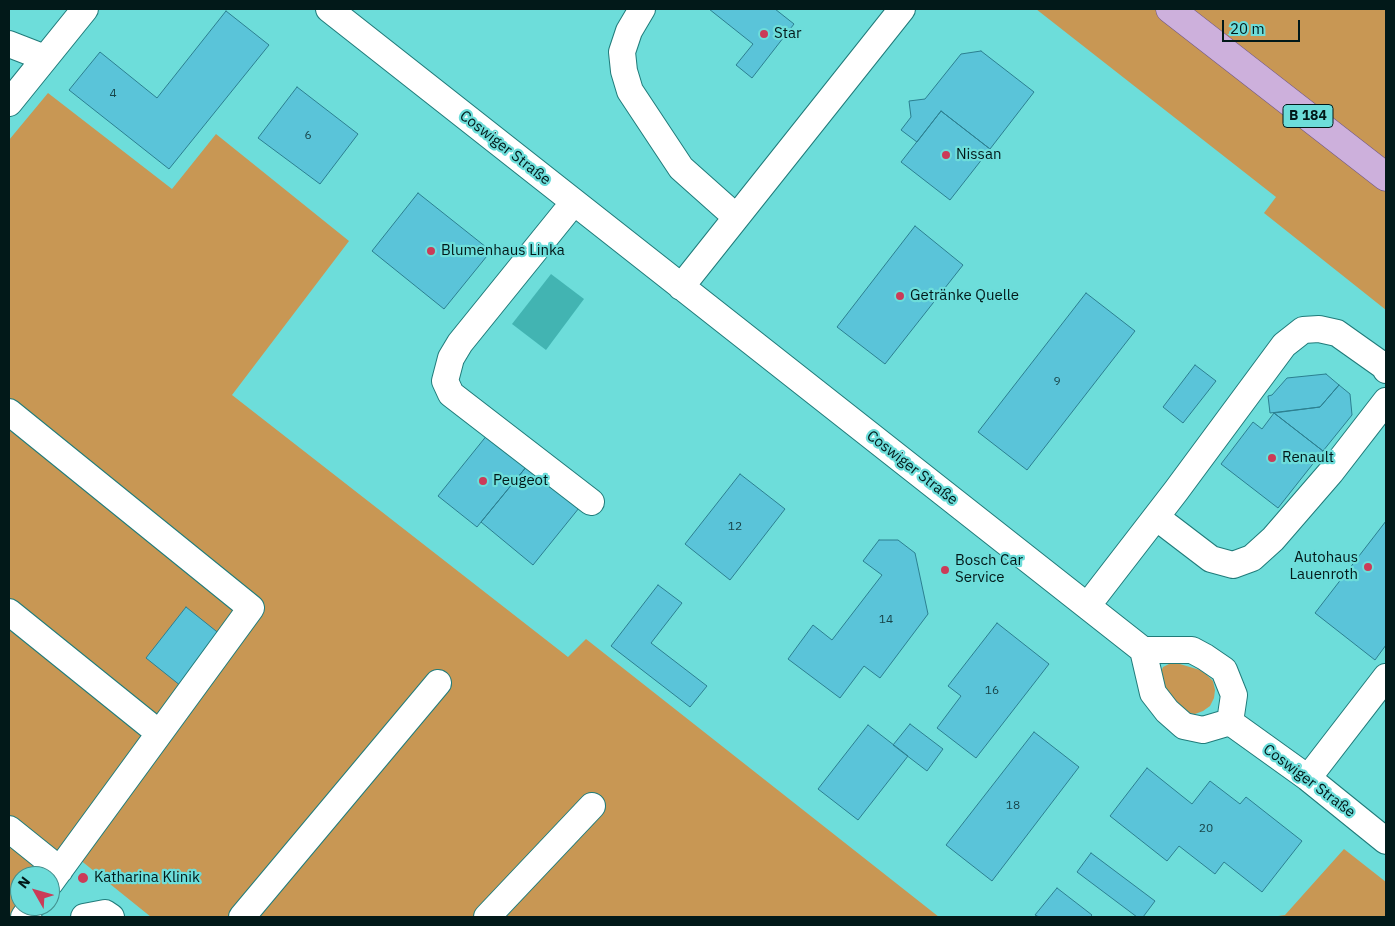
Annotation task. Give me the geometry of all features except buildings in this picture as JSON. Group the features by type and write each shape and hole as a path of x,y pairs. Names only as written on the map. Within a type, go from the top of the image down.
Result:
{"main road":[{"name":"B 184","path":"1170,9 1386,177"}],"street":[{"path":"9,103 86,9"},
{"name":"Coswiger Straße","path":"329,9 1143,650"},
{"path":"642,9 629,31 622,52 624,72 630,91 681,168 736,217"},
{"path":"681,287 902,9"},
{"path":"9,44 45,58"},
{"path":"574,202 460,343 451,358 445,380 451,394 591,502"},
{"path":"1088,605 1284,345 1303,330 1318,329 1337,333 1385,367 1386,370"},
{"path":"1156,517 1211,559 1233,566 1252,558 1273,539 1331,472 1386,402"},
{"path":"9,412 251,608 60,870"},
{"path":"9,612 159,732"},
{"path":"1143,650 1192,650 1206,656 1224,670 1234,695 1230,722 1203,730 1184,726 1167,712 1153,693 1143,650"},
{"path":"1308,778 1386,677"},
{"path":"242,917 438,683"},
{"name":"Coswiger Straße","path":"1230,722 1308,778 1386,841"},
{"path":"487,917 592,806"},
{"path":"9,829 44,866"},
{"path":"84,917 105,913 111,917"}],"shaded area":[{"path":"1036,9 1386,9 1386,310 1264,213 1276,197"},
{"path":"48,93 172,189 216,134 349,241 232,395 568,657 586,639 939,917 151,917 79,859 60,868 60,866 10,866 10,916 12,916 9,917 9,140"},
{"path":"1173,662 1200,670 1213,681 1215,690 1210,706 1195,714 1186,713 1179,709 1162,683 1161,672 1163,667"},
{"path":"1344,849 1386,882 1386,917 1271,917 1285,915"}],"water":[{"path":"551,274 584,299 546,350 512,324"}],"place":[{"name":"Star","path":"764,34"},
{"name":"Nissan","path":"946,155"},
{"name":"Blumenhaus Linka","path":"431,251"},
{"name":"Getränke Quelle","path":"900,296"},
{"name":"Renault","path":"1272,458"},
{"name":"Peugeot","path":"483,481"},
{"name":"Autohaus Lauenroth","path":"1368,567"},
{"name":"Bosch Car Service","path":"945,570"},
{"name":"Katharina Klinik","path":"83,878"}]}
